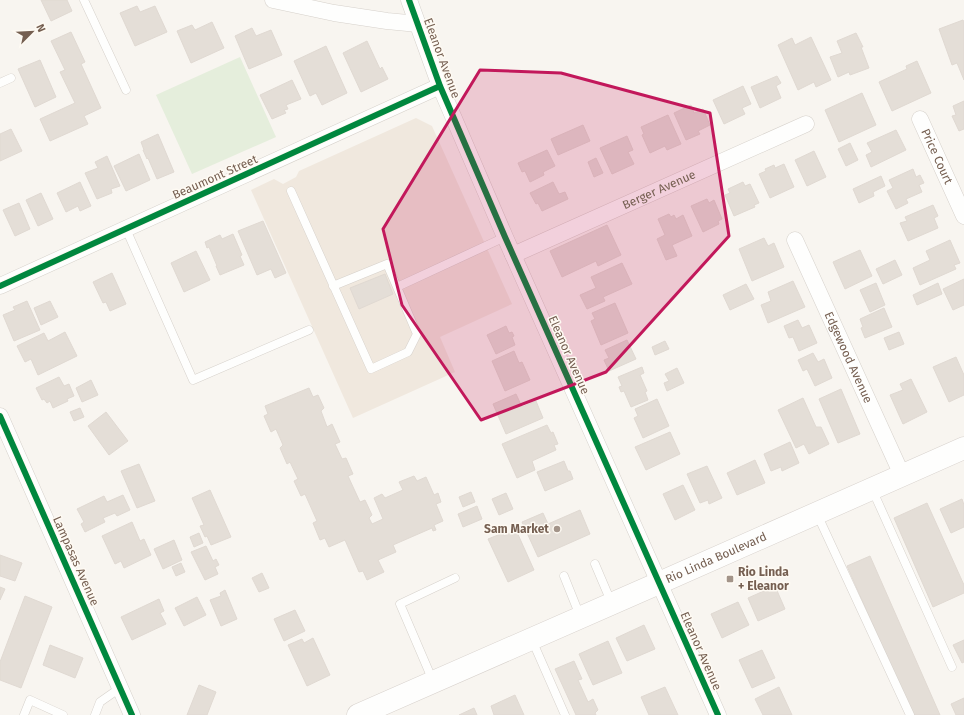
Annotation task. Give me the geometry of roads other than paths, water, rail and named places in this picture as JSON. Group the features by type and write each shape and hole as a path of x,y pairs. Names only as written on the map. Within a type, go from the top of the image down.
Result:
{"main road":[{"name":"Rio Linda Boulevard","path":"358,715 964,448"}],"street":[{"path":"273,0 334,13 418,24"},
{"name":"Eleanor Avenue","path":"409,0 440,86 505,237 718,715"},
{"name":"Beaumont Street","path":"0,286 440,86"},
{"name":"Price Court","path":"920,118 964,216"},
{"name":"Berger Avenue","path":"513,255 806,124"},
{"name":"Edgewood Avenue","path":"795,240 902,475"},
{"name":"Lampasas Avenue","path":"0,416 132,715"}],"lane":[{"path":"84,0 126,90"},
{"path":"0,83 11,78"},
{"path":"290,191 371,369 408,352 417,334 387,264 334,286"},
{"path":"126,229 193,380 309,330"},
{"path":"398,287 505,237"},
{"path":"872,488 952,667"},
{"path":"817,513 910,715"},
{"path":"595,564 612,604"},
{"path":"564,576 580,618"},
{"path":"433,682 400,604 455,578"},
{"path":"531,639 565,715"},
{"path":"94,715 100,702 120,688"},
{"path":"24,715 30,700 63,715"}],"place":[{"name":"Sam Market","path":"557,529"},
{"name":"Rio Linda + Eleanor","path":"730,579"}]}
